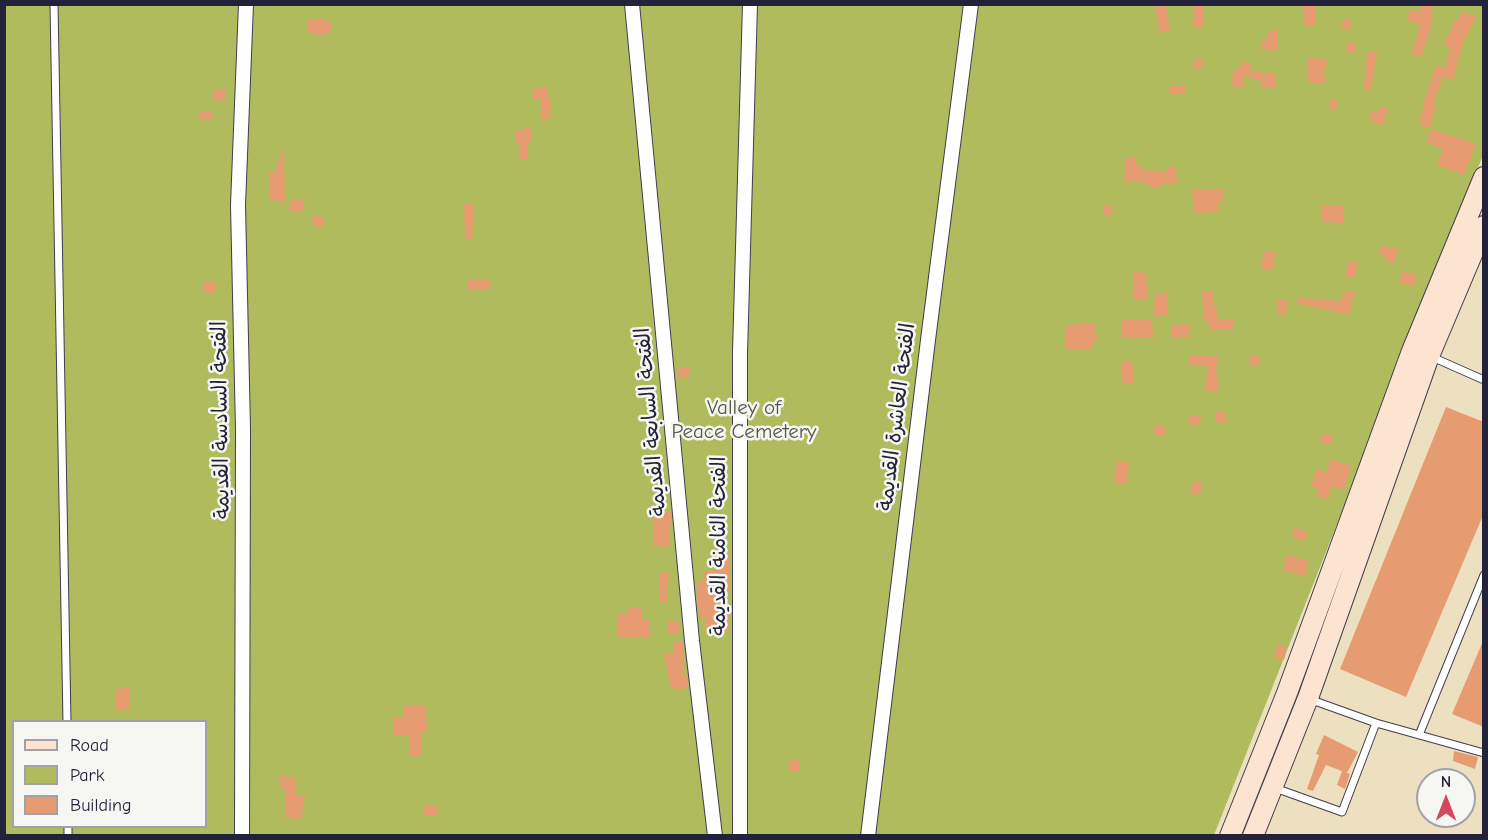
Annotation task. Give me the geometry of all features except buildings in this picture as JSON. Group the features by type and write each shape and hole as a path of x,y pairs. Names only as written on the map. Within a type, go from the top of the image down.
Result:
{"main road":[{"path":"1230,836 1287,693 1412,351 1484,177"},
{"path":"1253,836 1308,698 1429,356 1484,226"}],"street":[{"name":"الفتحة السادسة القديمة","path":"242,836 243,429 238,205 246,4"},
{"name":"الفتحة السابعة القديمة","path":"632,4 692,641 715,836"},
{"name":"الفتحة الثامنة القديمة","path":"740,836 740,353 750,4"},
{"name":"الفتحة العاشرة القديمة","path":"868,836 971,4"}],"lane":[{"path":"54,4 67,720"},
{"path":"1429,356 1484,380"},
{"path":"1419,735 1484,574"},
{"path":"1308,698 1376,723 1484,753"},
{"path":"1272,788 1342,812 1376,723"}],"green space":[{"name":"Valley of Peace Cemetery","path":"5,5 1483,5 1483,155 1214,835 5,836"}]}
